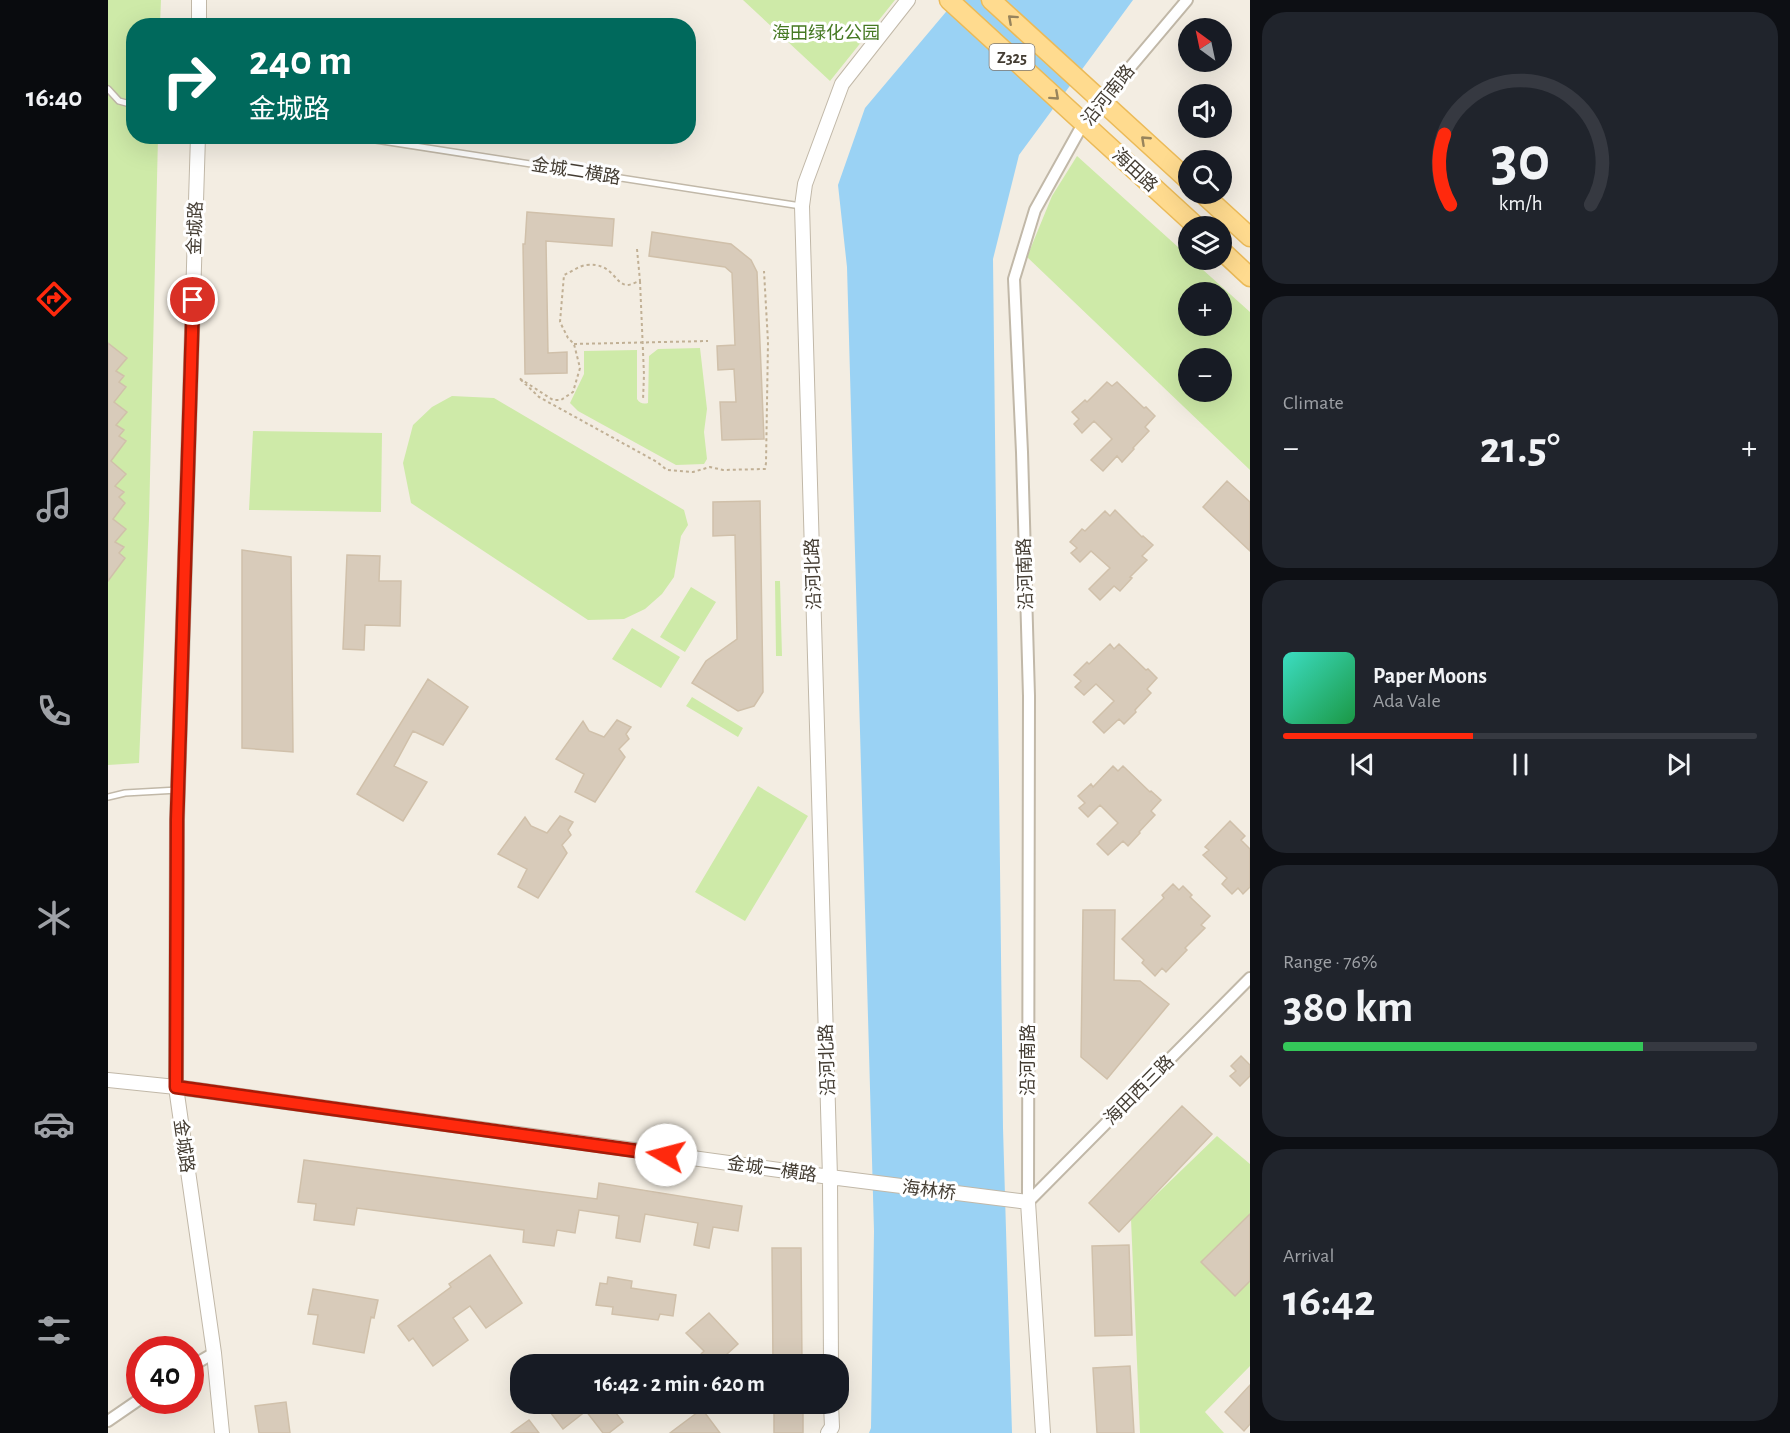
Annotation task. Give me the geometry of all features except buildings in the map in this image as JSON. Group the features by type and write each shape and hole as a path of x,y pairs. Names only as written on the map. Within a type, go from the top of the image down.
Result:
{"main road":[{"name":"Z325","path":"949,0 1079,118"},
{"name":"海田路","path":"991,0 1178,171"},
{"name":"海田路","path":"1079,118 1185,216"},
{"path":"1214,204 1250,237"},
{"path":"1232,260 1250,277"}],"street":[{"path":"199,0 199,18"},
{"name":"沿河北路","path":"831,1354 830,1177 802,206 805,184 842,84 908,0"},
{"name":"沿河南路","path":"1028,1202 1029,696 1014,279 1035,210 1079,118 1102,100 1186,0"},
{"name":"金城路","path":"198,144 178,790 176,1087 214,1353 222,1433"},
{"name":"海田西三路","path":"1028,1202 1250,978"},
{"name":"金城一横路","path":"108,1080 176,1087 830,1177"},
{"name":"海林桥","path":"830,1177 1028,1202"},
{"path":"1028,1202 1043,1433"},
{"path":"204,1359 214,1353"},
{"path":"108,1421 126,1409"},
{"path":"828,1433 832,1427 831,1414"}],"lane":[{"path":"108,89 119,101 126,104"},
{"name":"金城二横路","path":"402,144 802,206"},
{"path":"108,797 125,793 178,790"}],"path":[{"path":"637,249 644,375 643,400"},
{"path":"640,281 628,285 621,283 602,266 584,265 564,274 560,322 574,345 580,368 573,392 561,400 554,400 519,378 539,397 657,462 667,470 693,472 710,467 723,470 765,469 768,342 764,271"},
{"path":"574,345 708,341"}],"green space":[{"path":"108,0 161,0 160,18 126,18 126,144 158,144 149,519 139,763 108,765"},
{"name":"海田绿化公园","path":"743,0 895,0 830,81"},
{"path":"1077,156 1178,247 1178,270 1203,270 1217,282 1178,282 1178,336 1232,336 1232,296 1250,312 1250,470 1179,402 1232,402 1232,348 1178,348 1178,401 1027,257 1052,196"},
{"path":"700,348 707,409 704,432 707,459 704,464 676,465 578,411 570,403 584,374 584,351 637,350 637,399 645,404 648,403 649,356 658,349"},
{"path":"452,396 494,398 684,510 688,525 681,536 674,577 662,594 645,609 624,619 588,620 411,503 403,463 413,425 432,407"},
{"path":"253,431 382,433 381,512 249,510"},
{"path":"775,581 780,581 782,656 776,656"},
{"path":"691,587 716,602 685,652 660,637"},
{"path":"632,628 680,657 661,688 612,659"},
{"path":"692,697 743,728 738,737 686,706"},
{"path":"758,786 808,816 745,921 695,892"},
{"path":"1217,1136 1250,1164 1250,1366 1205,1412 1224,1433 1140,1433 1131,1219"}],"water":[{"path":"956,0 1133,0 1019,155 993,259 1003,1128 1012,1433 869,1433 871,1428 874,1231 847,267 838,185 865,108"}],"route":[{"path":"193,300 177,820 176,1087 666,1155"}]}
